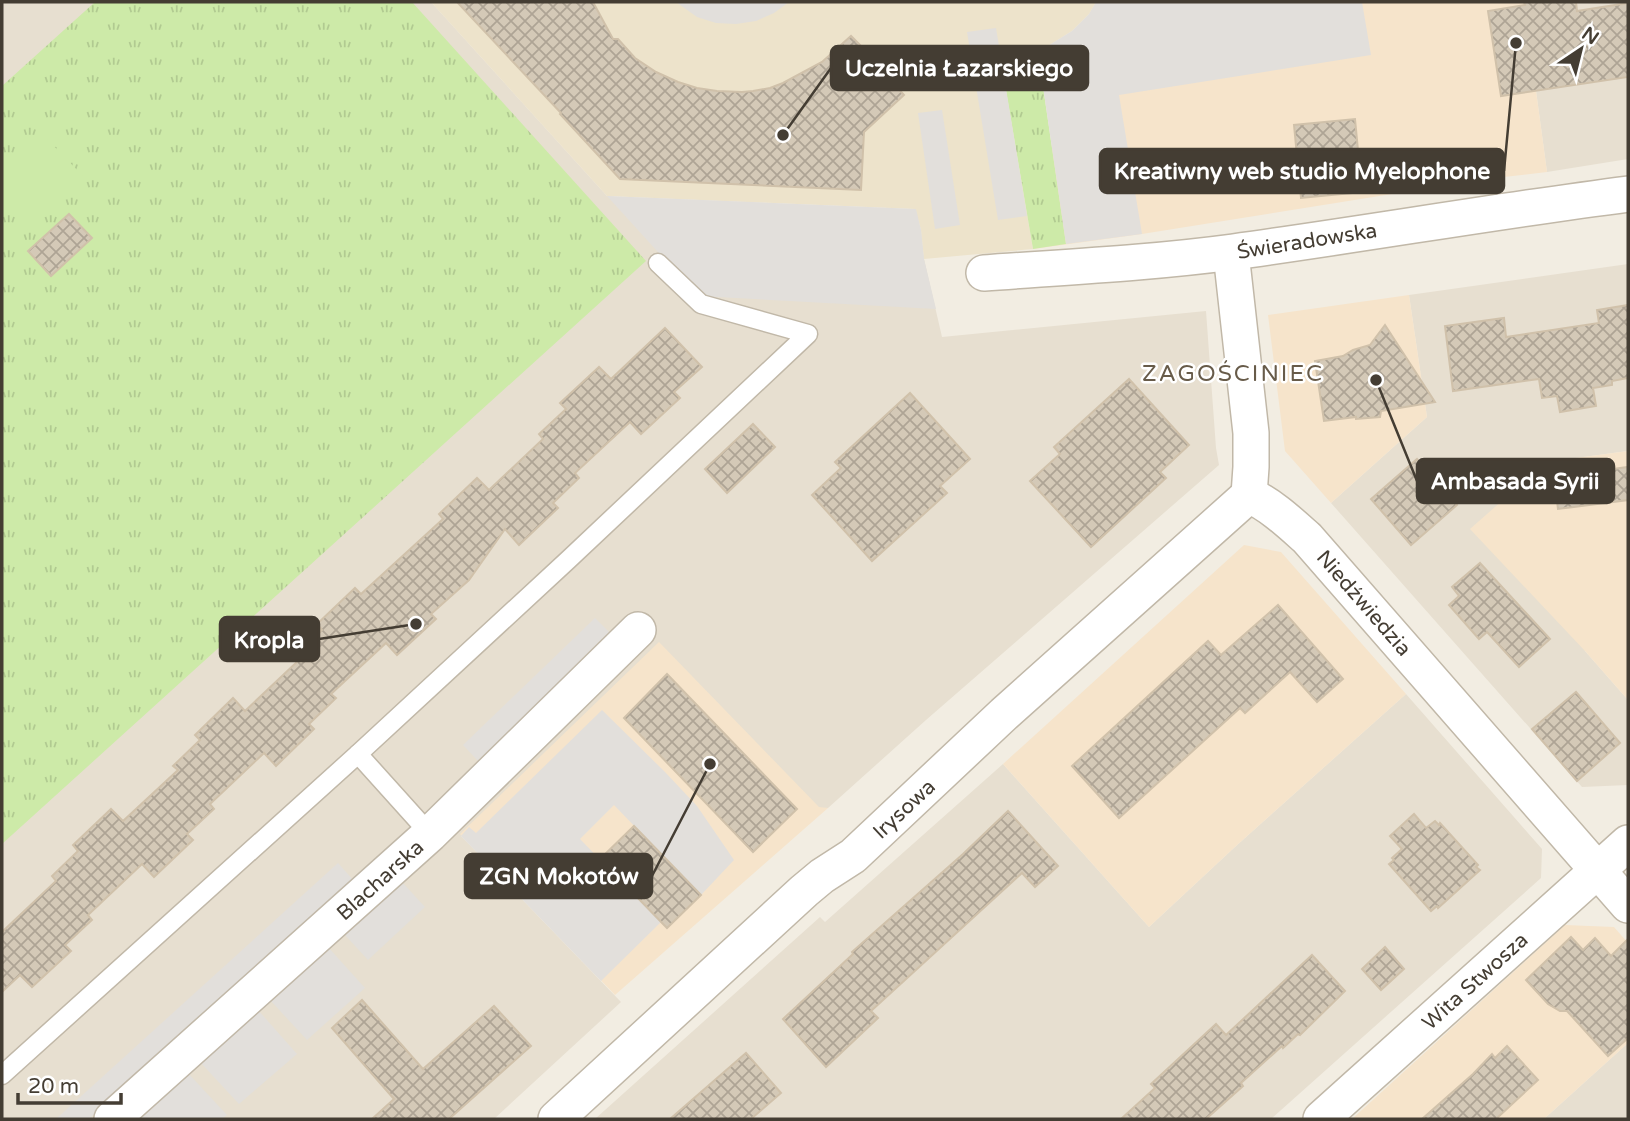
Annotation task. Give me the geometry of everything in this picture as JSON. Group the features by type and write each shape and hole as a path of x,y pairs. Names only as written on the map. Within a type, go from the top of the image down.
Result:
{"street":[{"name":"Świeradowska","path":"984,273 1231,253 1628,194"},
{"path":"1231,253 1251,433 1249,495"},
{"name":"Niedźwiedzia","path":"1249,495 1277,512 1307,538 1628,905"},
{"name":"Irysowa","path":"556,1119 804,891 853,856 1004,714 1249,495"},
{"name":"Blacharska","path":"112,1119 430,834 638,630"},
{"name":"Wita Stwosza","path":"1321,1119 1628,843"}],"lane":[{"path":"2,1074 358,754 808,334 701,304 658,263"},
{"path":"358,754 430,834"}],"shaded area":[{"path":"2,2 431,2 607,196 921,230 924,259 942,337 1206,311 1219,465 828,808 461,836 621,1002 494,1119 2,1119"},
{"path":"431,2 1096,2 1089,14 1072,31 1003,74 1033,249 924,259 921,230 915,209 607,196"},
{"path":"676,2 789,2 756,21 736,24 716,23 697,17"},
{"path":"1096,2 1524,2 1547,172 1486,179 1033,249 1072,31 1089,14"},
{"path":"1096,2 1362,2 1371,55 1119,95 1142,234 1066,244 1038,52 1072,31 1089,14"},
{"path":"1524,2 1628,2 1628,159 1547,172"},
{"path":"996,28 1027,216 998,220 967,32"},
{"path":"942,110 960,225 935,229 918,113"},
{"path":"607,196 916,209 936,309 698,296"},
{"path":"1628,264 1628,451 1546,462 1585,651 1628,700 1628,785 1582,787 1331,503 1427,417 1409,295"},
{"path":"1409,295 1427,417 1331,503 1285,451 1268,315"},
{"path":"1628,451 1628,700 1470,529 1546,462"},
{"path":"1244,545 1281,552 1406,694 1149,927 1003,764"},
{"path":"595,618 611,634 479,762 463,745"},
{"path":"659,642 819,807 828,808 615,995 460,834"},
{"path":"1406,694 1542,849 1541,878 1271,1119 595,1119 820,917 825,922 1003,764 1149,927"},
{"path":"602,710 697,806 734,860 701,895 614,805 580,839 661,922 601,981 461,836 469,827 476,833"},
{"path":"338,863 354,881 89,1119 56,1119"},
{"path":"402,882 425,907 368,960 344,934"},
{"path":"1565,925 1614,927 1628,943 1628,1043 1544,1119 1352,1119"},
{"path":"328,947 365,988 307,1040 269,999"},
{"path":"258,1010 297,1054 239,1104 200,1062"},
{"path":"1628,1043 1628,1119 1544,1119"},
{"path":"188,1073 227,1115 222,1119 137,1119"}],"green space":[{"path":"95,2 412,2 646,261 2,844 2,86"},
{"path":"1038,52 1066,244 1033,249 1003,73"},
{"path":"46,138 84,177 28,230 2,202 2,180"}],"building":[{"path":"457,2 593,2 613,39 618,39 635,58 678,82 717,91 753,91 783,83 822,62 851,36 861,46 890,53 895,85 904,95 864,132 861,190 620,179"},
{"path":"1524,2 1576,2 1577,11 1628,3 1628,77 1501,96 1488,11 1525,5"},
{"path":"1355,119 1362,192 1301,198 1294,125"},
{"path":"69,214 92,238 51,276 28,251"},
{"path":"1628,305 1628,378 1612,381 1612,385 1593,388 1596,406 1560,412 1557,396 1542,398 1539,379 1453,391 1445,326 1504,318 1506,337 1599,323 1597,310"},
{"path":"1385,325 1435,402 1381,411 1380,417 1324,421 1315,361 1343,356 1370,345"},
{"path":"665,328 702,367 674,392 680,398 641,434 630,422 575,473 579,478 553,503 558,508 519,545 505,529 469,580 431,614 436,619 397,655 386,643 331,694 336,698 309,724 314,729 276,766 264,753 210,804 214,809 187,834 193,840 154,877 142,864 88,915 92,920 65,945 71,951 32,987 20,975 2,992 2,932 56,881 52,876 78,851 73,845 111,809 123,821 178,770 173,766 200,740 195,735 233,698 245,711 299,660 295,656 322,630 317,624 355,588 361,594 443,519 439,514 477,478 489,490 543,439 539,434 566,409 560,403 599,367 611,379"},
{"path":"1129,379 1189,445 1160,472 1166,478 1091,547 1030,481 1060,454 1054,447"},
{"path":"910,393 970,459 940,486 947,493 872,561 812,495 841,468 835,462"},
{"path":"753,424 775,447 727,493 705,469"},
{"path":"1417,459 1457,505 1411,545 1371,499"},
{"path":"1628,467 1628,500 1558,509 1554,477"},
{"path":"1480,563 1550,639 1519,667 1487,632 1479,639 1449,605 1459,596 1452,587"},
{"path":"1278,605 1343,679 1317,702 1290,672 1245,713 1240,708 1119,818 1072,766 1208,641 1221,655"},
{"path":"667,674 797,809 753,852 624,718"},
{"path":"1576,692 1620,743 1577,781 1532,729"},
{"path":"1008,811 1058,866 1035,887 1022,873 871,1011 878,1018 826,1067 783,1019 853,954 852,952"},
{"path":"1414,814 1426,828 1435,821 1439,825 1440,823 1480,870 1438,908 1437,906 1431,911 1389,864 1402,849 1390,836"},
{"path":"634,826 701,895 667,928 600,859"},
{"path":"1571,937 1583,950 1595,938 1611,956 1628,939 1628,1038 1608,1056 1567,1011 1560,1011 1548,1004 1526,980"},
{"path":"1385,947 1404,969 1381,990 1362,969"},
{"path":"1312,955 1345,991 1300,1035 1283,1048 1282,1046 1241,1083 1243,1086 1206,1119 1121,1119 1155,1088 1151,1084 1216,1024 1226,1035"},
{"path":"362,1000 423,1069 494,1006 531,1046 449,1119 372,1119 394,1099 332,1028"},
{"path":"1507,1046 1538,1080 1496,1119 1422,1119 1492,1054 1495,1058"},
{"path":"746,1053 781,1093 751,1119 670,1119"}],"place":[{"name":"Kreatiwny web studio Myelophone","path":"1516,43"},
{"name":"Uczelnia Łazarskiego","path":"783,135"},
{"name":"Ambasada Syrii","path":"1376,380"},
{"name":"Kropla","path":"416,624"},
{"name":"ZGN Mokotów","path":"710,764"}],"district":[{"name":"ZAGOŚCINIEC","path":"1233,373"}]}
